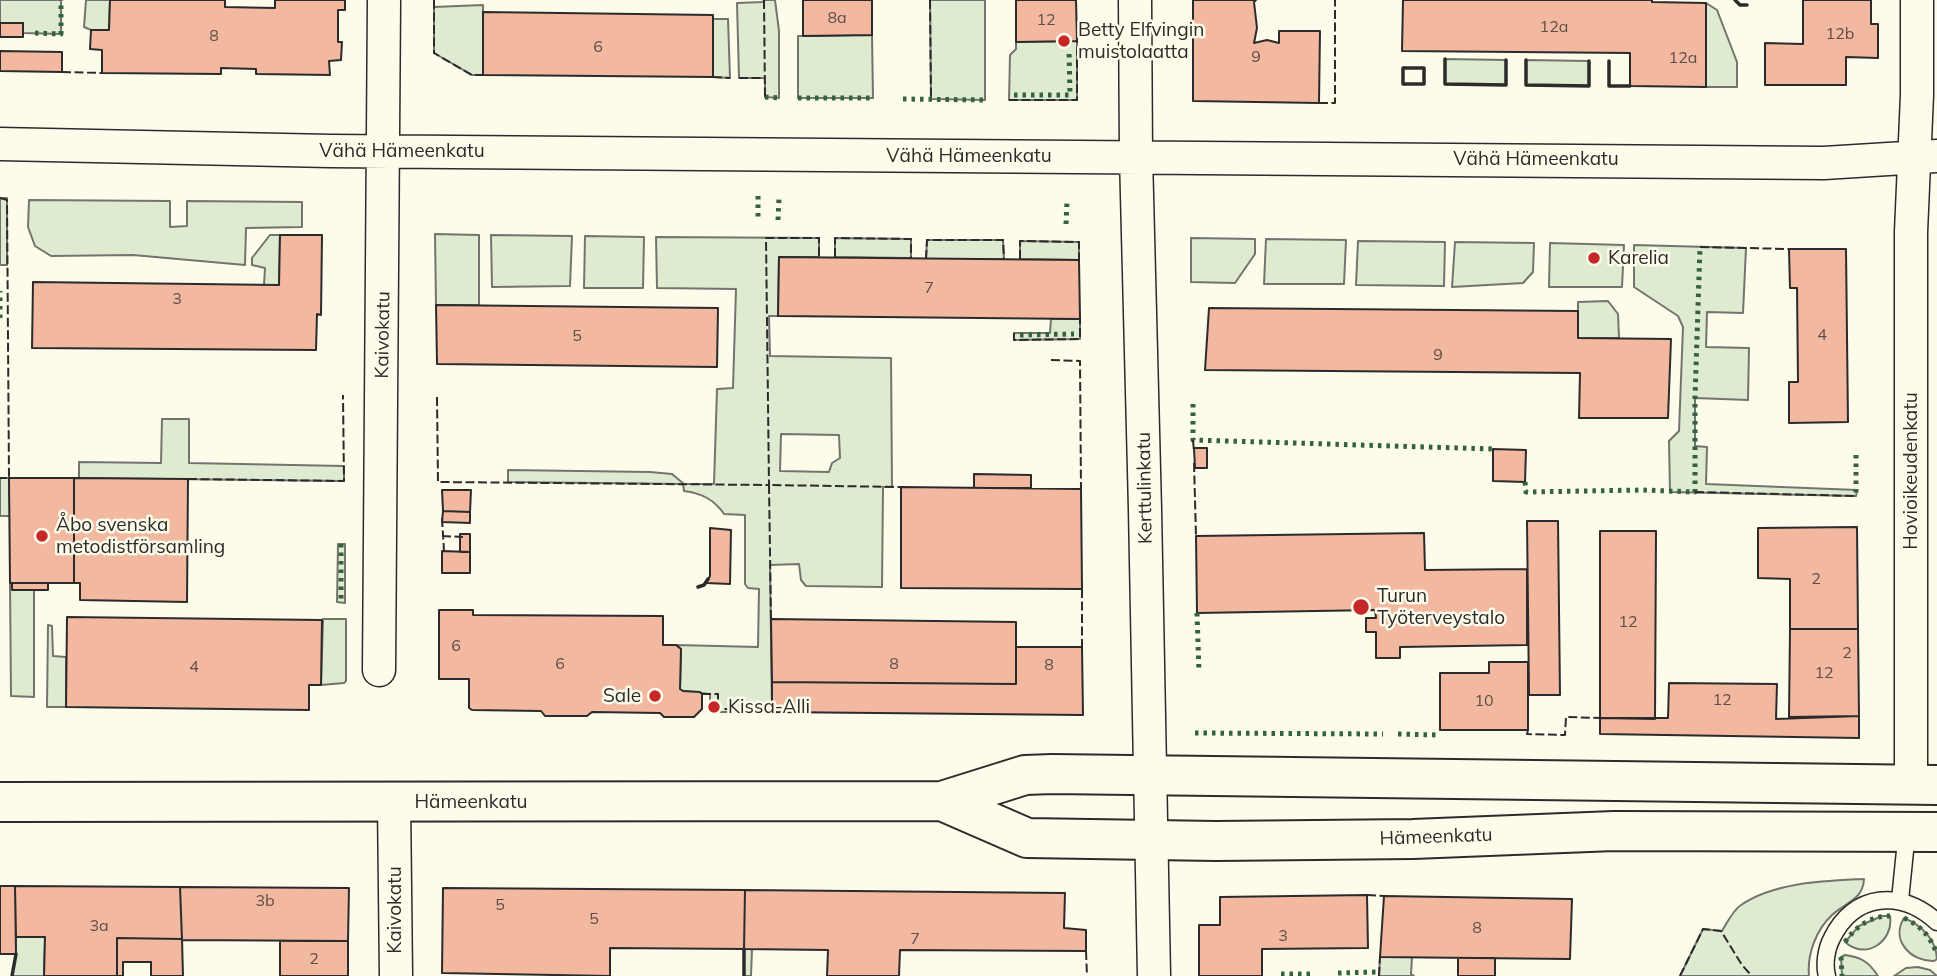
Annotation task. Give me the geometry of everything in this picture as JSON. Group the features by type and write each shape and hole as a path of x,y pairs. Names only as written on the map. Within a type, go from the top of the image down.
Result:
{"highway":[{"name":"Hämeenkatu","path":"0,802 942,801 1025,775 1924,785"},
{"name":"Hämeenkatu","path":"942,801 1027,838 1413,838 1614,831 1922,831"}],"street":[{"name":"Kaivokatu","path":"379,670 384,0"},
{"name":"Kerttulinkatu","path":"1135,0 1154,976"},
{"name":"Hovioikeudenkatu","path":"1917,0 1926,157 1911,268 1924,785"},
{"name":"Vähä Hämeenkatu","path":"0,144 384,151 1825,163 1926,157"},
{"name":"Kaivokatu","path":"394,802 396,976"}],"lane":[{"path":"1900,900 1922,831"},
{"path":"1827,976 1825,971 1828,946 1839,924 1855,909 1876,901 1900,900 1922,908 1937,922"}],"green space":[{"path":"0,0 61,0 61,34 23,33 23,23 0,23"},
{"path":"86,0 110,0 109,30 91,30 84,27"},
{"path":"775,0 779,31 779,98 765,97 765,78 739,78 737,3"},
{"path":"930,0 985,0 985,100 931,99"},
{"path":"1706,3 1717,10 1737,62 1737,87 1706,87"},
{"path":"483,5 483,75 472,75 434,53 434,7"},
{"path":"713,19 728,19 730,78 713,77"},
{"path":"872,35 873,98 798,98 798,36"},
{"path":"1077,41 1077,100 1009,100 1010,55 1016,49 1016,42"},
{"path":"1445,59 1506,60 1506,85 1445,84"},
{"path":"1526,60 1589,61 1589,86 1526,85"},
{"path":"0,198 7,198 7,265 0,265"},
{"path":"29,200 170,201 170,227 187,226 187,201 302,202 302,227 246,228 245,265 133,255 51,256 35,246 28,227"},
{"path":"435,234 479,235 479,305 436,305"},
{"path":"270,235 280,235 279,285 264,285 265,268 252,265 252,258"},
{"path":"491,235 572,236 570,286 492,287"},
{"path":"585,236 644,237 643,288 584,288"},
{"path":"656,237 819,238 819,257 779,257 778,316 769,316 770,356 891,358 892,487 883,487 882,587 806,586 801,580 799,564 770,565 772,712 710,712 710,694 680,689 681,649 676,645 758,647 759,589 748,588 745,584 745,515 724,514 707,498 684,491 683,484 508,482 508,470 650,472 672,474 684,484 714,484 717,389 733,388 736,289 657,288","holes":["781,434 839,435 840,458 832,463 829,472 780,471"]},
{"path":"835,238 911,239 911,258 835,257"},
{"path":"1191,238 1255,239 1255,254 1235,283 1191,282"},
{"path":"1266,239 1346,240 1344,284 1264,284"},
{"path":"927,240 1003,240 1004,259 926,259"},
{"path":"1020,241 1079,242 1079,260 1020,259"},
{"path":"1358,241 1445,242 1444,286 1356,285"},
{"path":"1455,242 1534,243 1533,272 1523,283 1452,287"},
{"path":"1550,243 1624,245 1622,287 1549,287"},
{"path":"1634,245 1746,248 1743,313 1707,312 1706,347 1749,348 1748,400 1695,398 1695,446 1707,447 1706,484 1857,490 1856,496 1670,492 1669,441 1679,431 1683,327 1678,316 1634,287"},
{"path":"1608,301 1618,314 1619,338 1578,338 1578,302"},
{"path":"1051,319 1080,319 1080,339 1014,340 1014,333 1050,333"},
{"path":"162,419 189,419 189,463 344,466 344,481 79,478 79,462 161,463"},
{"path":"0,478 9,478 10,516 0,516"},
{"path":"338,544 345,544 345,603 337,602"},
{"path":"10,583 34,583 34,697 11,696"},
{"path":"323,619 346,619 344,683 321,685"},
{"path":"48,625 52,626 53,656 66,657 66,707 47,707"},
{"path":"1864,879 1861,892 1832,915 1817,935 1811,951 1809,976 1680,976 1703,929 1722,931 1735,910 1754,897 1801,884"},
{"path":"1882,916 1890,916 1890,925 1888,933 1877,946 1861,949 1845,942 1859,926"},
{"path":"1904,918 1931,939 1937,959 1934,961 1918,958 1906,948 1900,935"},
{"path":"16,937 45,937 44,976 12,976"},
{"path":"744,949 752,949 751,976 744,976"},
{"path":"1845,955 1864,961 1878,976 1842,976 1841,957"},
{"path":"1380,957 1412,957 1411,974 1414,976 1379,976"},
{"path":"1906,968 1930,970 1937,976 1894,976"}],"building":[{"path":"110,0 225,0 225,7 275,8 275,0 345,0 345,10 338,10 341,60 329,61 330,75 256,74 256,69 221,68 221,74 102,73 102,50 90,49 91,30 109,30"},
{"path":"803,0 872,0 872,35 803,36"},
{"path":"1016,0 1076,0 1077,41 1016,42"},
{"path":"1193,0 1256,0 1257,28 1254,43 1267,40 1279,43 1279,31 1320,31 1319,103 1193,101"},
{"path":"1403,0 1652,0 1706,3 1706,87 1630,86 1630,53 1402,51"},
{"path":"1803,0 1871,0 1871,24 1878,24 1878,58 1846,57 1846,85 1765,85 1765,43 1803,44"},
{"path":"483,12 713,15 713,77 483,75"},
{"path":"0,23 23,23 23,37 0,37"},
{"path":"0,51 62,52 62,72 0,71"},
{"path":"280,235 322,235 321,315 317,314 316,350 32,348 33,282 279,285"},
{"path":"1789,249 1846,249 1848,422 1789,423 1789,382 1798,382 1797,288 1790,288"},
{"path":"779,257 1079,260 1080,319 778,316"},
{"path":"436,305 718,308 717,367 437,364"},
{"path":"1209,308 1578,311 1578,338 1671,339 1668,418 1579,418 1580,373 1205,370"},
{"path":"1194,448 1207,448 1207,468 1195,468"},
{"path":"1493,449 1526,450 1525,482 1493,481"},
{"path":"974,474 1031,475 1031,488 974,488"},
{"name":"Åbo svenska metodistförsamling","path":"9,478 74,478 74,583 10,583"},
{"path":"74,478 188,479 187,602 80,600 80,583 74,583"},
{"path":"901,487 1081,489 1082,589 901,588"},
{"path":"442,490 471,490 470,512 443,511"},
{"path":"443,511 470,512 470,523 442,522"},
{"path":"1527,521 1558,521 1560,695 1529,695"},
{"path":"1857,527 1858,629 1790,629 1790,579 1758,578 1758,528"},
{"path":"710,528 731,530 730,584 706,583 710,576"},
{"path":"1600,531 1656,531 1655,719 1600,718"},
{"path":"1424,533 1425,570 1527,569 1527,645 1400,647 1400,658 1376,658 1376,632 1366,632 1366,618 1376,618 1375,610 1197,613 1196,536"},
{"path":"460,534 470,534 470,552 460,552"},
{"path":"442,551 470,552 470,573 442,573"},
{"path":"12,583 48,583 48,590 12,590"},
{"path":"439,610 473,610 473,615 663,616 663,645 676,645 681,649 680,689 700,692 702,709 694,717 664,717 660,713 592,712 587,716 545,716 541,711 472,710 469,708 469,679 439,679"},
{"path":"67,617 322,620 321,685 309,685 309,710 66,707"},
{"path":"771,619 1016,622 1016,684 772,682"},
{"path":"1790,629 1858,629 1859,716 1789,717"},
{"path":"1016,647 1082,647 1083,715 772,712 772,682 1016,684"},
{"path":"1489,662 1528,662 1528,730 1440,730 1440,673 1489,673"},
{"path":"1669,683 1777,684 1776,719 1859,716 1859,738 1600,734 1600,718 1668,718"},
{"path":"0,886 15,886 16,954 0,954"},
{"path":"15,886 180,887 182,939 117,938 117,976 44,976 45,937 16,937"},
{"path":"180,887 349,888 348,941 182,940"},
{"path":"443,888 745,890 744,949 610,948 610,976 442,973"},
{"path":"745,890 1065,893 1064,928 1086,930 1086,951 900,950 899,976 827,976 828,950 744,949"},
{"path":"1367,895 1368,948 1262,949 1262,976 1199,976 1199,925 1220,925 1220,897"},
{"path":"1384,896 1572,899 1570,959 1380,957"},
{"path":"117,938 182,939 183,976 151,976 151,962 123,962 123,976 117,976"},
{"path":"280,941 348,941 348,976 280,976"},
{"path":"1458,958 1495,958 1495,976 1458,976"}],"hedge":[{"path":"35,33 61,34 61,0"},
{"path":"1014,95 1070,95 1069,49"},
{"path":"765,97 779,98"},
{"path":"798,98 873,98"},
{"path":"903,99 985,100"},
{"path":"758,196 758,218"},
{"path":"778,220 779,198"},
{"path":"1066,224 1067,201"},
{"path":"1525,482 1526,492 1695,492 1700,247"},
{"path":"0,291 0,318"},
{"path":"1020,335 1074,334"},
{"path":"1193,404 1193,440 1493,449"},
{"path":"1856,455 1856,496"},
{"path":"341,544 341,603"},
{"path":"1197,613 1199,672"},
{"path":"1195,733 1383,734"},
{"path":"1398,734 1438,735"},
{"path":"1845,942 1865,923 1890,916"},
{"path":"1904,918 1924,932 1937,954"},
{"path":"1841,957 1842,976"},
{"path":"1338,973 1377,972"},
{"path":"1281,974 1310,974"}],"fence":[{"path":"434,0 434,53 472,75 483,75"},
{"path":"764,0 765,97"},
{"path":"930,0 931,99"},
{"path":"1319,103 1335,103 1335,0"},
{"path":"1009,100 1077,100 1077,41"},
{"path":"62,72 102,73"},
{"path":"713,77 730,78"},
{"path":"739,78 765,78"},
{"path":"0,198 7,200 9,478 0,478"},
{"path":"437,397 438,482 769,485 766,238 819,238 819,257"},
{"path":"835,257 835,238 911,239 911,258"},
{"path":"926,259 927,240 1003,240 1004,259"},
{"path":"1020,259 1020,241 1079,242 1079,260"},
{"path":"1700,247 1789,249"},
{"path":"1014,333 1014,340 1080,339 1080,319"},
{"path":"1051,360 1080,361 1081,489"},
{"path":"188,479 344,481 343,395"},
{"path":"1193,440 1194,452"},
{"path":"1194,463 1196,536"},
{"path":"771,619 769,485 901,487"},
{"path":"1695,492 1856,496"},
{"path":"442,518 444,551"},
{"path":"442,536 463,537"},
{"path":"1082,589 1082,647"},
{"path":"702,694 718,694 718,709 772,710"},
{"path":"1528,730 1527,734 1565,735 1566,717 1600,718"},
{"path":"1367,895 1384,896"},
{"path":"1680,976 1703,929 1721,931 1752,976"},
{"path":"1086,951 1087,976"},
{"path":"1379,976 1380,957"}],"wall":[{"path":"1735,0 1740,5 1747,5"},
{"path":"1445,59 1445,84 1506,85 1506,60"},
{"path":"1526,60 1526,85 1589,86 1589,61"},
{"path":"1609,61 1609,86 1630,86"},
{"path":"1403,68 1424,68 1424,84 1403,84 1403,68"},
{"path":"698,587 704,585 708,579"},
{"path":"744,949 744,976"},
{"path":"12,976 16,954"}],"place":[{"name":"Betty Elfvingin muistolaatta","path":"1064,41"},
{"name":"Karelia","path":"1594,258"},
{"name":"Åbo svenska metodistförsamling","path":"42,536"},
{"name":"Turun Työterveystalo","path":"1361,607"},
{"name":"Sale","path":"655,696"},
{"name":"Kissa-Alli","path":"714,707"}]}
